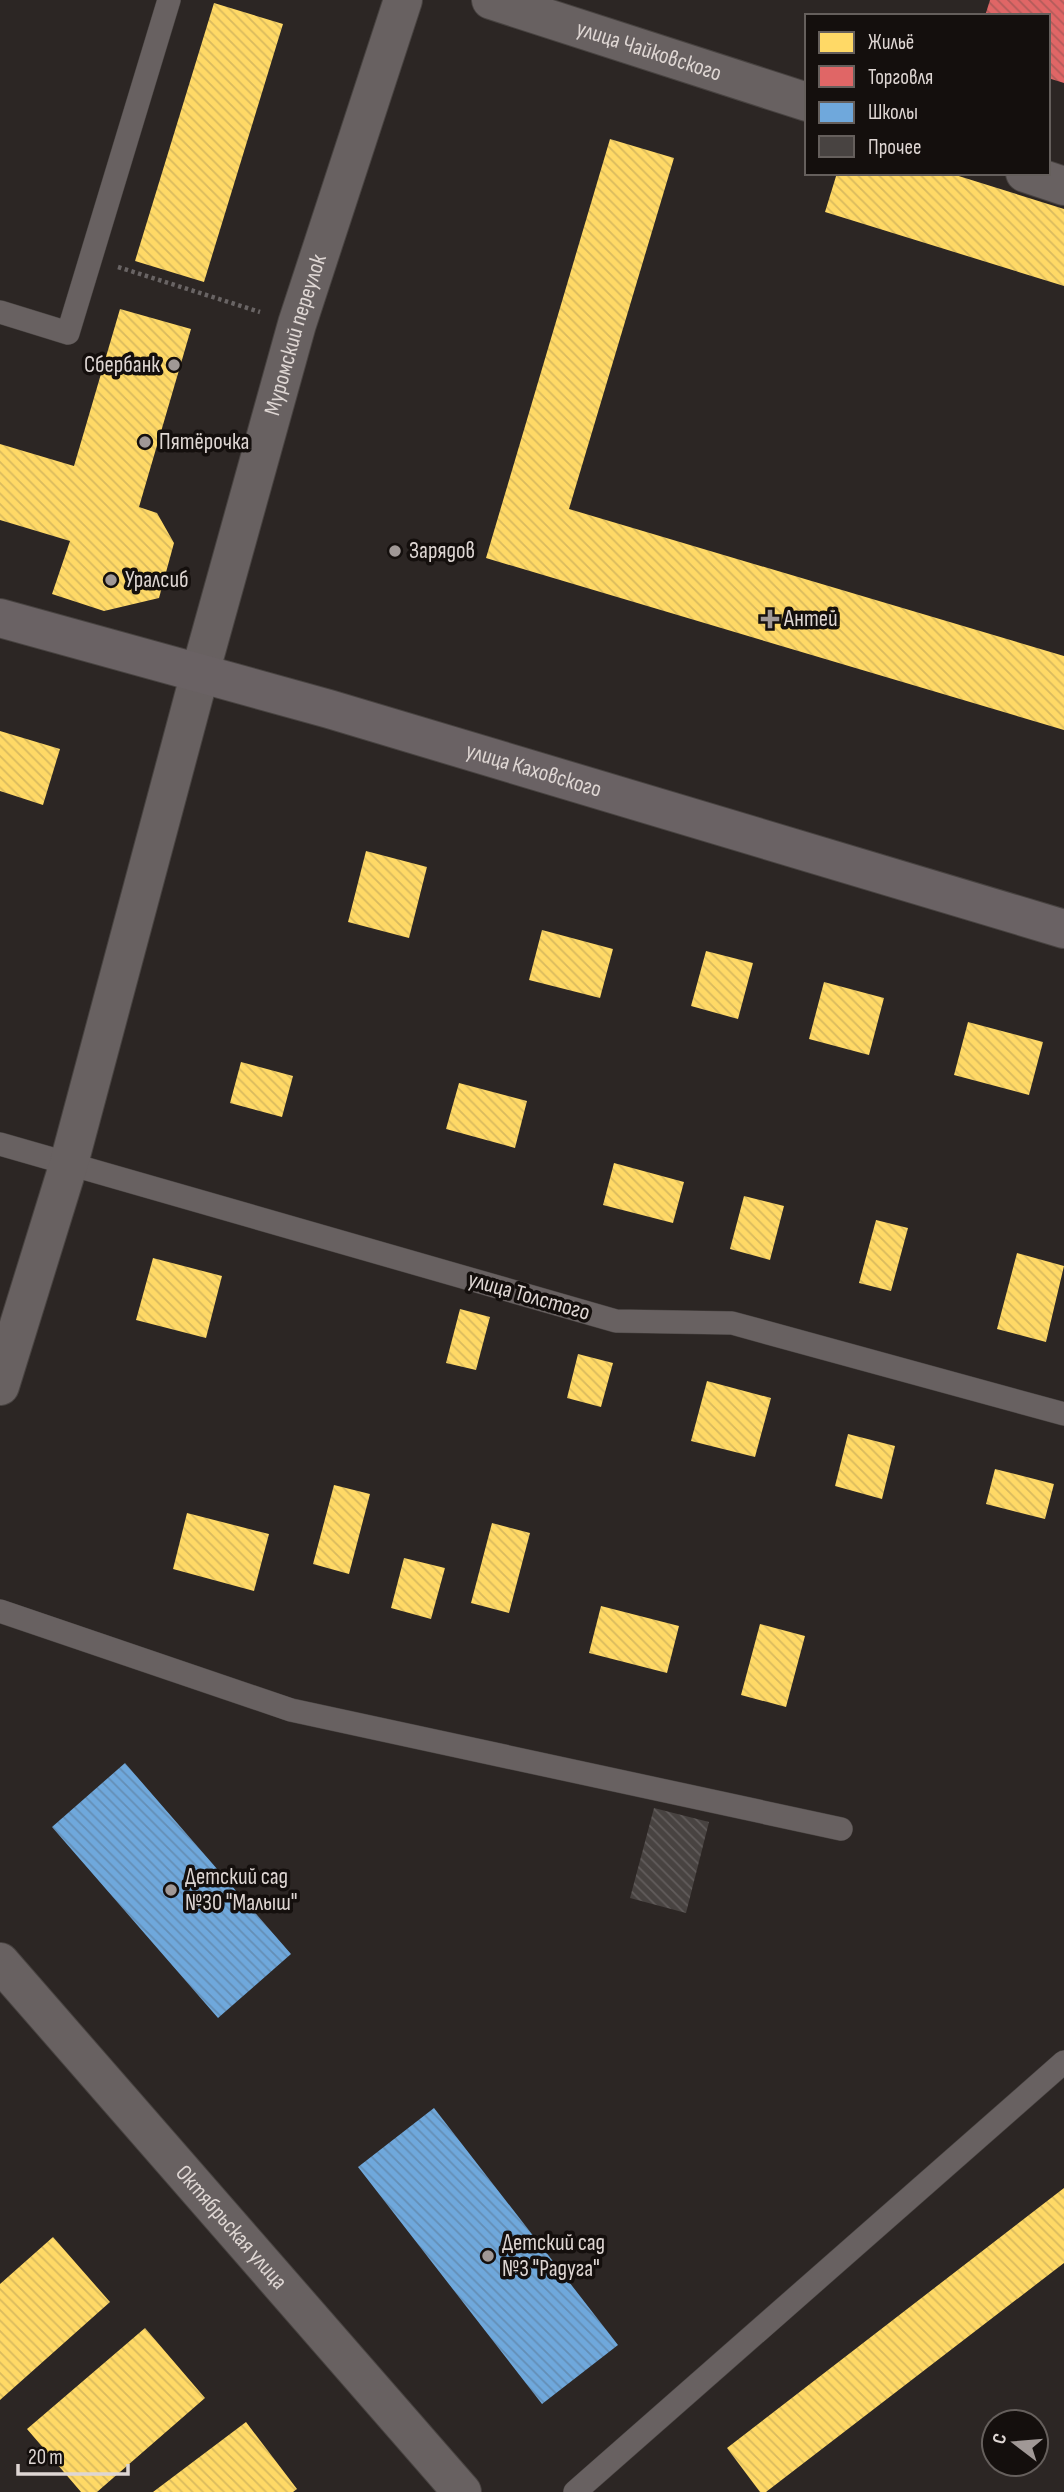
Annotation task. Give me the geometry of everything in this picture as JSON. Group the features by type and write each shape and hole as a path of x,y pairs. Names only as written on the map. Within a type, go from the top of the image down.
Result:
{"main road":[{"name":"улица Каховского","path":"0,618 200,673 1064,929"}],"street":[{"name":"Муромский переулок","path":"0,1386 69,1163 297,324 403,0"},
{"name":"улица Чайковского","path":"491,0 805,102"},
{"path":"1031,175 1064,186"},
{"name":"Октябрьская улица","path":"0,1962 462,2492"}],"lane":[{"path":"0,312 68,333 169,0"},
{"name":"улица Толстого","path":"0,1143 616,1321 732,1323 1064,1414"},
{"path":"0,1611 291,1710 841,1829"},
{"path":"575,2492 1064,2062"}],"path":[{"path":"91,258 297,324"}],"building: Жильё":[{"path":"214,3 283,24 204,282 135,261"},
{"path":"610,139 674,158 569,509 1064,656 1064,730 486,558"},
{"path":"836,175 955,175 1064,209 1064,286 825,212"},
{"path":"120,309 191,329 139,507 157,513 174,543 159,598 104,611 52,594 70,541 0,520 0,444 74,466"},
{"path":"0,731 60,749 43,805 0,791"},
{"path":"366,851 427,867 409,938 348,922"},
{"path":"542,930 613,949 600,998 529,980"},
{"path":"706,951 753,963 738,1019 691,1006"},
{"path":"824,982 884,998 869,1055 809,1039"},
{"path":"968,1022 1043,1042 1029,1095 954,1075"},
{"path":"241,1062 293,1076 282,1117 230,1103"},
{"path":"459,1083 527,1101 515,1148 446,1129"},
{"path":"614,1163 684,1182 673,1223 603,1205"},
{"path":"744,1196 784,1206 770,1260 730,1249"},
{"path":"876,1220 908,1228 891,1291 859,1283"},
{"path":"1017,1253 1064,1266 1046,1342 997,1329"},
{"path":"153,1258 222,1276 206,1338 136,1320"},
{"path":"460,1309 490,1317 476,1370 446,1363"},
{"path":"578,1354 613,1363 601,1407 567,1398"},
{"path":"707,1381 771,1398 755,1457 691,1441"},
{"path":"848,1434 895,1446 882,1499 835,1486"},
{"path":"995,1469 1054,1484 1045,1519 986,1504"},
{"path":"334,1485 370,1494 349,1574 313,1564"},
{"path":"187,1513 269,1534 254,1591 173,1569"},
{"path":"492,1523 530,1533 509,1613 471,1603"},
{"path":"404,1558 445,1568 431,1619 391,1608"},
{"path":"601,1606 679,1626 667,1673 589,1653"},
{"path":"760,1624 805,1636 786,1707 741,1695"},
{"path":"1064,2188 1064,2263 766,2492 760,2492 727,2448"},
{"path":"53,2237 110,2302 0,2400 0,2284"},
{"path":"145,2328 205,2398 97,2492 81,2492 27,2429"},
{"path":"246,2422 297,2489 293,2492 153,2492"}],"building: Торговля":[{"path":"990,0 1064,0 1064,83 1050,79 1050,14 986,14"}],"building: Школы":[{"name":"Детский сад №30 \"Малыш\"","path":"125,1763 291,1954 218,2018 52,1827"},
{"name":"Детский сад №3 \"Радуга\"","path":"434,2108 618,2345 542,2404 358,2167"}],"building: Прочее":[{"path":"654,1808 709,1822 686,1913 630,1898"}],"place":[{"name":"Сбербанк","path":"174,365"},
{"name":"Пятёрочка","path":"145,442"},
{"name":"Зарядов","path":"395,551"},
{"name":"Уралсиб","path":"111,580"},
{"name":"Антей","path":"770,619"},
{"name":"Детский сад №30 \"Малыш\"","path":"171,1890"},
{"name":"Детский сад №3 \"Радуга\"","path":"488,2256"}]}
